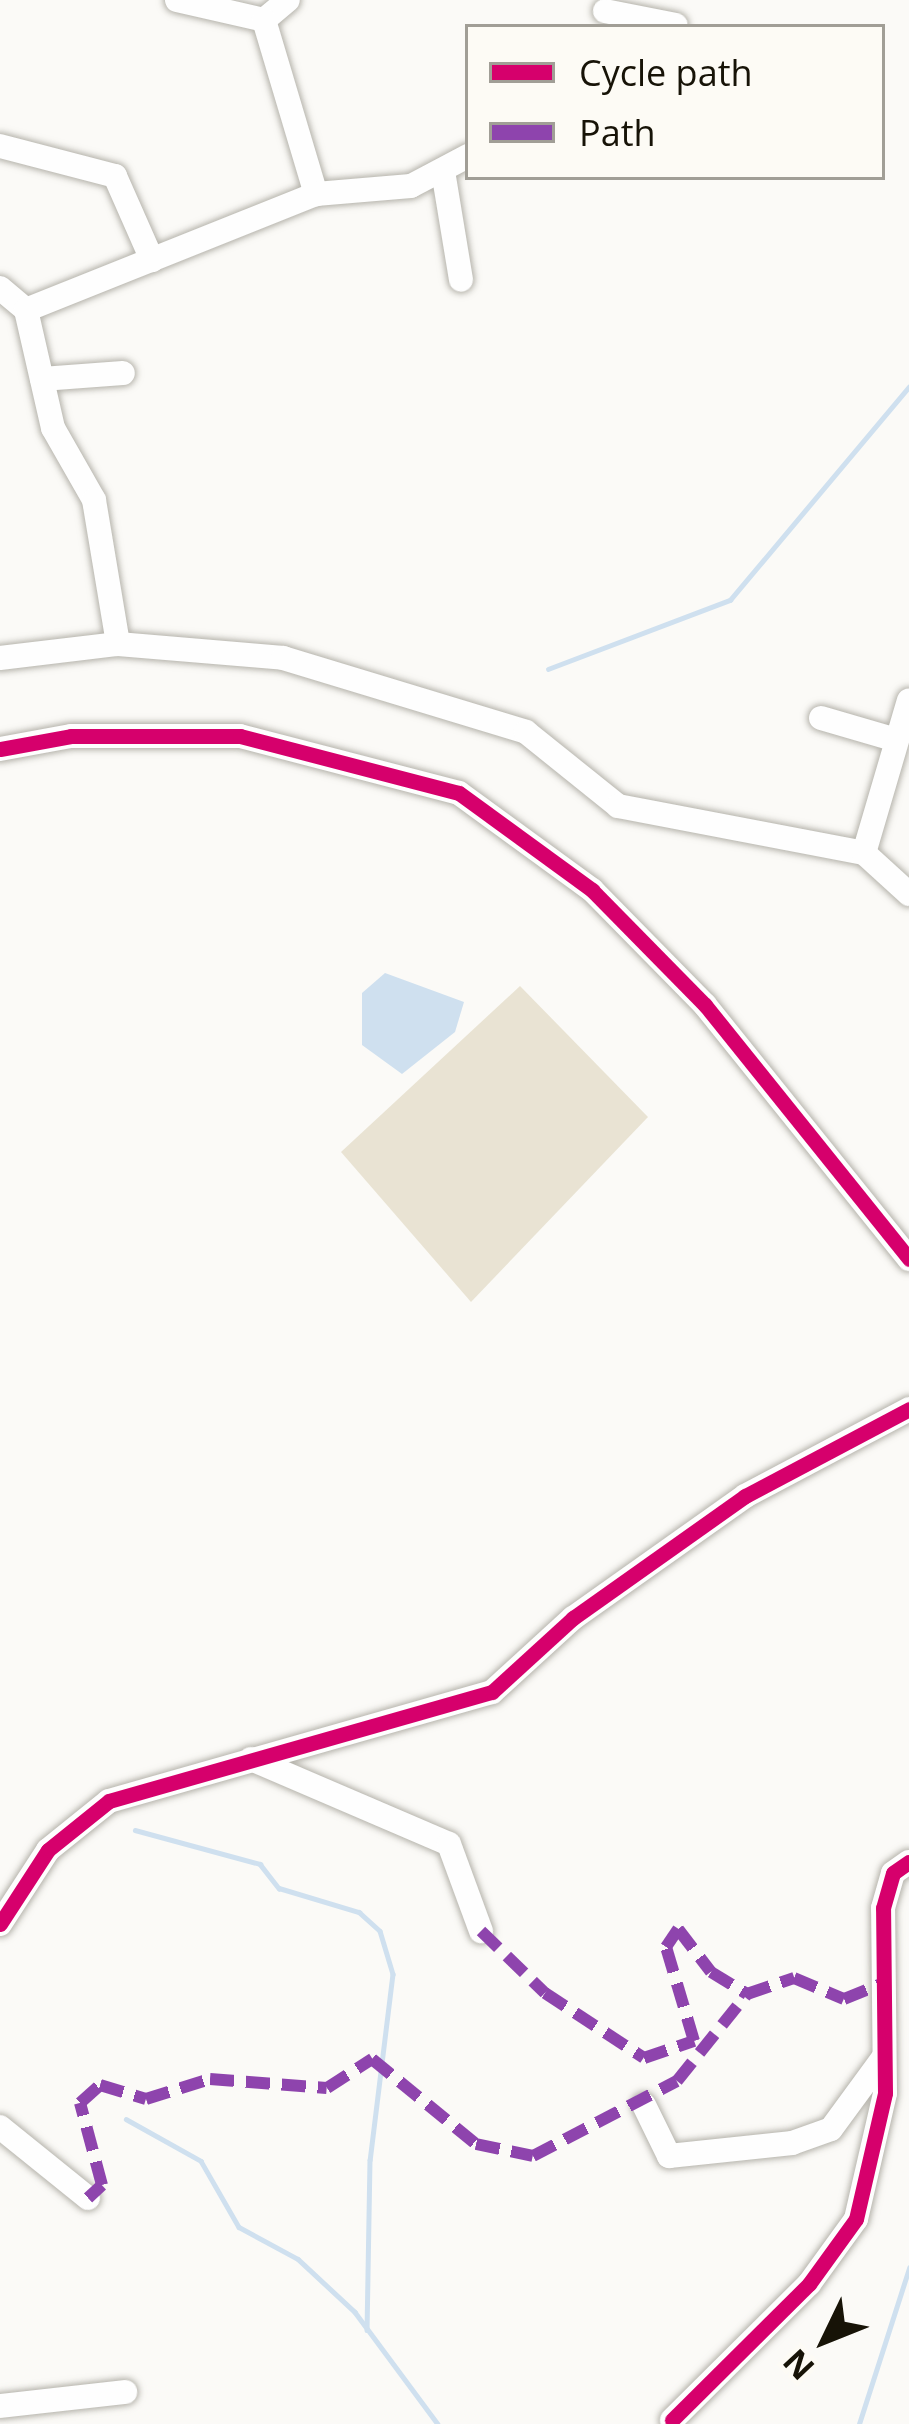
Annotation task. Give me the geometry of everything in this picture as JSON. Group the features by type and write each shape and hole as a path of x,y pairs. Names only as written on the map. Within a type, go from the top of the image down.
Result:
{"street":[{"path":"177,0 264,20"},
{"path":"264,20 288,0"},
{"path":"603,12 670,24"},
{"path":"264,20 316,194"},
{"path":"0,146 115,176 152,260"},
{"path":"26,310 316,194 444,177 465,159"},
{"path":"444,177 461,280"},
{"path":"0,288 26,310 53,428 94,500 118,644"},
{"path":"42,379 123,373"},
{"path":"0,658 118,644 284,658 526,732 618,806 864,853 909,894"},
{"path":"864,853 893,739 909,700"},
{"path":"821,718 893,739"},
{"path":"0,749 71,736 240,736 459,793 592,890 705,1005 909,1259"},
{"path":"0,1924 48,1850 109,1801 492,1692 573,1618 745,1496 909,1409"},
{"path":"251,1759 449,1844 481,1931"},
{"path":"672,2420 841,2248 877,2138 884,1908 893,1873 909,1862"},
{"path":"644,2105 669,2156 792,2143 831,2129 883,2058"},
{"path":"4,2143 88,2198"},
{"path":"0,2406 124,2392"}],"shaded area":[{"path":"520,986 648,1117 471,1302 341,1152"}],"water":[{"path":"385,973 464,1002 455,1032 402,1074 362,1045 362,993"}],"waterway":[{"path":"548,669 730,600 909,387"},
{"path":"135,1830 260,1864 279,1888 359,1912 380,1931 393,1974 370,2160 367,2330"},
{"path":"126,2119 201,2161 239,2227 298,2259 355,2312 438,2424"},
{"path":"859,2424 909,2268"}],"marked path":[{"path":"481,1931 545,1993 644,2058 694,2041 666,1947 678,1929 711,1972 747,1994 794,1978 844,1999 879,1985"},
{"path":"88,2198 102,2185 80,2103 100,2085 146,2099 210,2079 327,2088 372,2059 476,2144 533,2156 677,2081 747,1994"}],"cycle path":[{"path":"0,749 71,736 240,736 459,793 592,890 705,1005 909,1259"},
{"path":"0,1924 48,1850 109,1801 492,1692 573,1618 745,1496 909,1409"},
{"path":"672,2420 809,2284 856,2219 885,2093 883,1908 893,1873 909,1862"}]}
